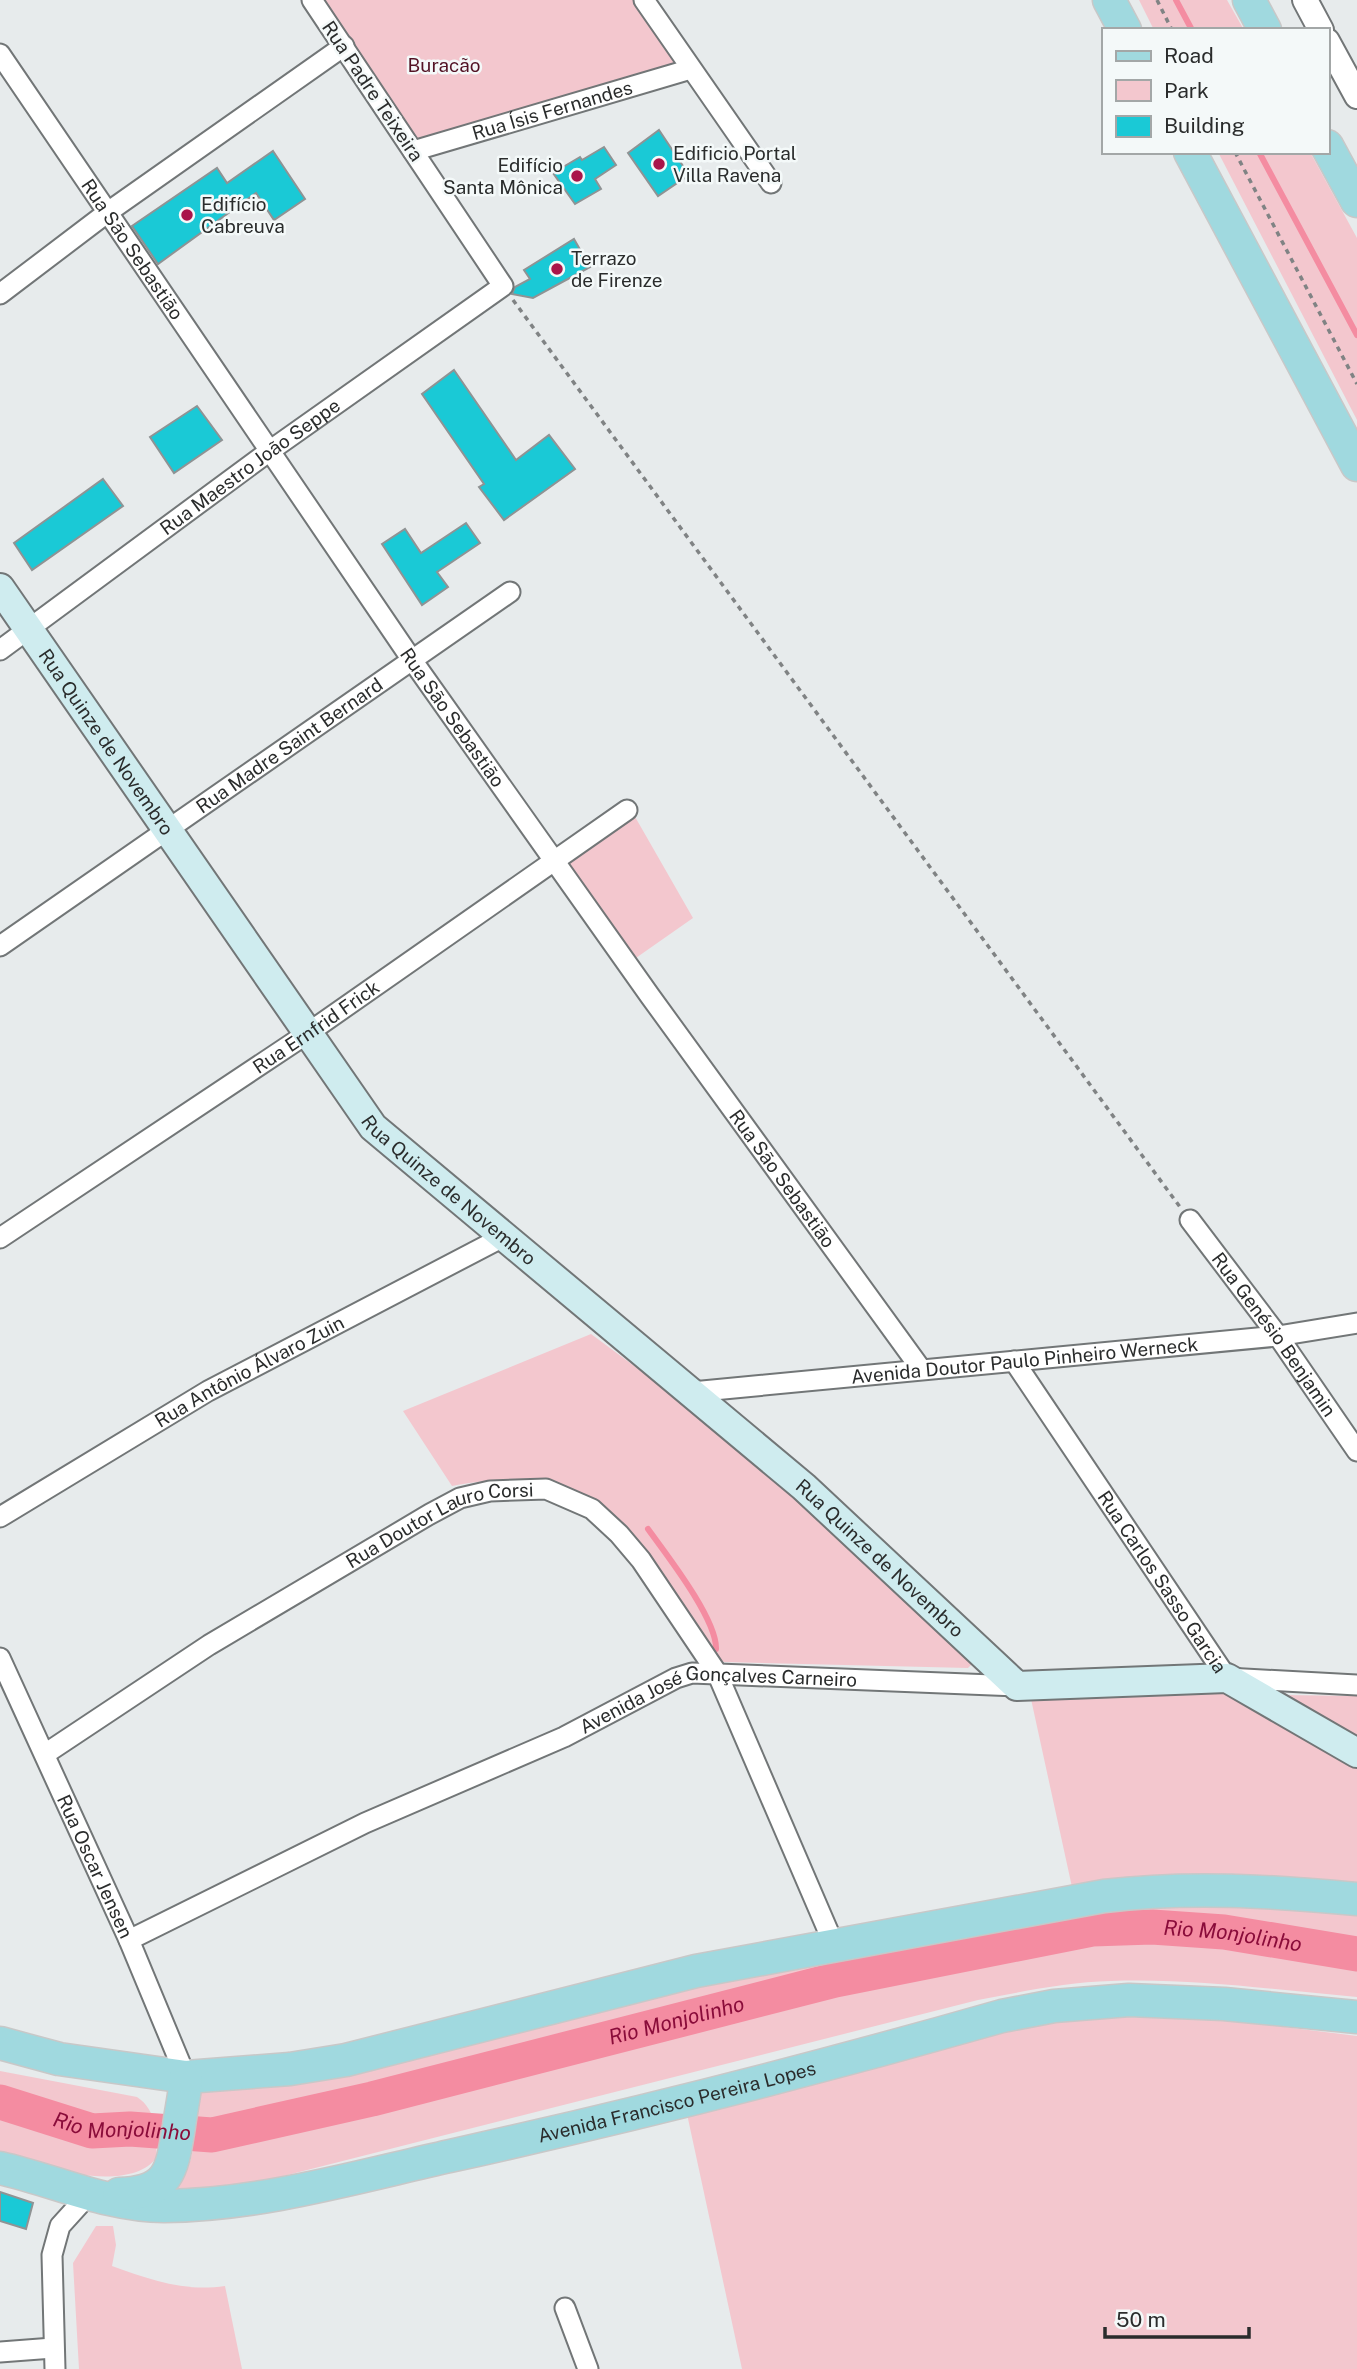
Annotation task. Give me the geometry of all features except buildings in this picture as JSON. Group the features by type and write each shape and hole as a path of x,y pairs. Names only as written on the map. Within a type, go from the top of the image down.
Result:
{"main road":[{"path":"1109,0 1124,28"},
{"path":"1249,0 1264,28"},
{"path":"1329,150 1357,201"},
{"path":"1191,154 1357,465"},
{"name":"Rua Quinze de Novembro","path":"0,588 373,1127 814,1496 1017,1686"},
{"name":"Avenida José Gonçalves Carneiro","path":"1017,1686 1227,1678"},
{"name":"Rua Carlos Sasso Garcia","path":"1227,1678 1357,1753"},
{"path":"0,2043 59,2059 142,2073 186,2077 262,2072 346,2060 689,1972 1056,1904 1153,1890 1217,1888 1357,1899"},
{"name":"Avenida Francisco Pereira Lopes","path":"0,2168 89,2194 162,2206 274,2195 564,2130 1002,2016 1054,2006 1155,2000 1357,2017"},
{"path":"142,2073 180,2115"},
{"path":"89,2194 145,2192 158,2185 172,2168 186,2077"}],"street":[{"name":"Rua Padre Teixeira","path":"312,0 503,286"},
{"path":"643,0 771,183"},
{"path":"1305,0 1320,28"},
{"path":"1329,45 1357,96"},
{"path":"0,294 108,212 344,46"},
{"name":"Rua São Sebastião","path":"0,54 412,660 921,1369"},
{"name":"Rua Ísis Fernandes","path":"413,151 691,69"},
{"name":"Rua Maestro João Seppe","path":"0,650 271,450 503,286"},
{"name":"Rua Madre Saint Bernard","path":"0,946 510,592"},
{"name":"Rua Ernfrid Frick","path":"0,1238 308,1034 627,810"},
{"name":"Rua Genésio Benjamin","path":"1190,1220 1278,1336 1357,1451"},
{"name":"Rua Antônio Álvaro Zuin","path":"0,1517 208,1391 503,1237"},
{"name":"Avenida Doutor Paulo Pinheiro Werneck","path":"692,1392 1278,1336 1357,1323"},
{"name":"Rua Carlos Sasso Garcia","path":"1014,1360 1227,1678"},
{"name":"Rua Doutor Lauro Corsi","path":"45,1754 209,1645 460,1498 490,1491 546,1489 592,1509 620,1534 641,1560 716,1673 835,1947"},
{"name":"Rua Oscar Jensen","path":"0,1658 129,1940 186,2077"},
{"name":"Avenida José Gonçalves Carneiro","path":"129,1940 365,1823 564,1737 676,1678 692,1673 1017,1686"},
{"name":"Avenida José Gonçalves Carneiro","path":"1227,1678 1253,1682 1357,1685"},
{"path":"55,2369 52,2255 60,2226 89,2194"},
{"path":"565,2308 587,2369"},
{"path":"0,2351 53,2348"}],"path":[{"path":"1157,0 1171,28"},
{"path":"1236,154 1357,384"},
{"path":"503,286 1190,1220"}],"green space":[{"name":"Buracão","path":"320,0 634,0 679,63 415,143"},
{"path":"1139,0 1227,0 1243,28 1153,28"},
{"path":"1219,154 1311,154 1357,238 1357,420"},
{"path":"634,815 693,918 633,960 570,866 570,861"},
{"path":"591,1334 695,1411 959,1644 972,1664 968,1668 724,1662 706,1644 685,1607 640,1543 616,1519 591,1500 563,1487 532,1480 495,1480 452,1486 403,1411"},
{"path":"1221,1689 1357,1763 1357,1886 1072,1887 1031,1699"},
{"path":"1281,1695 1357,1696 1357,1744"},
{"path":"1214,1903 1357,1911 1357,1997 1172,1981 1094,1982 1044,1988 978,2000 224,2191 170,2194 186,2173 191,2160 199,2090 924,1941 1108,1909"},
{"path":"1125,2017 1237,2021 1357,2036 1357,2369 742,2369 687,2114 1044,2021"},
{"path":"0,2071 137,2097 152,2116 157,2157 144,2169 126,2175 105,2176 59,2171 0,2156"},
{"path":"96,2226 113,2226 116,2245 112,2266 182,2286 225,2286 242,2369 79,2369 73,2263"}],"waterway":[{"path":"1176,0 1191,28"},
{"path":"1260,154 1357,335"},
{"path":"648,1529 700,1604 714,1636 716,1649"},
{"name":"Rio Monjolinho","path":"0,2102 92,2131 130,2129 212,2135 372,2099 835,1980 1092,1929 1152,1927 1224,1932 1357,1954"}],"place":[{"name":"Edificio Portal Villa Ravena","path":"659,164"},
{"name":"Edifício Santa Mônica","path":"577,176"},
{"name":"Edifício Cabreuva","path":"187,215"},
{"name":"Terrazo de Firenze","path":"557,269"}]}
